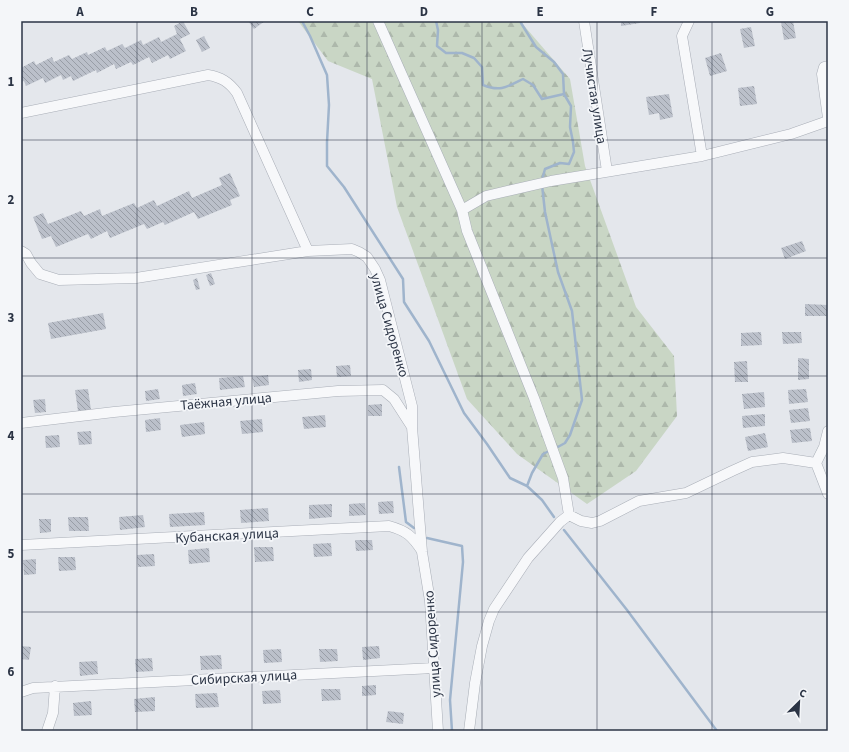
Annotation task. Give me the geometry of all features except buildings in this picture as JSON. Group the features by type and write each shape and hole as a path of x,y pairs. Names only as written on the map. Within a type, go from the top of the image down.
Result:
{"street":[{"path":"378,21 462,210 467,231 556,456 563,478 569,515"},
{"name":"Лучистая улица","path":"584,21 607,171"},
{"path":"689,21 682,36 702,156"},
{"path":"462,210 486,196 552,181 702,156 791,134 828,120 822,74 824,67 828,66"},
{"path":"21,113 208,75 223,79 231,85 237,93 308,251"},
{"name":"улица Сидоренко","path":"21,250 26,254 35,270 40,274 48,278 59,280 136,278 308,251 352,249 367,257 380,280 412,406 412,427 422,552 430,601 438,731"},
{"name":"Таёжная улица","path":"21,423 114,412 330,392 383,390 394,399 412,427"},
{"path":"828,430 824,447 816,463 828,494"},
{"path":"569,515 581,521 592,523 600,521 624,507 639,501 686,493 732,470 752,462 783,458 816,463"},
{"path":"469,731 475,683 482,646 494,609 528,558 560,522 569,515"},
{"name":"Кубанская улица","path":"21,545 389,526 401,529 412,537 422,552"},
{"name":"Сибирская улица","path":"21,692 33,688 55,686 434,668"},
{"path":"47,731 53,713 55,686"}],"green space":[{"path":"298,21 520,21 570,79 585,166 636,307 674,356 677,416 636,471 587,504 517,454 467,399 397,207 372,79 328,61"}],"waterway":[{"path":"302,21 327,75 329,105 327,166 344,187 403,279 404,302 429,341 464,413 510,478 527,486 542,500 554,517"},
{"path":"436,21 438,30 437,46 446,53 462,53 474,58 482,67 483,85 494,88 503,88 523,79 533,85 542,99 564,94"},
{"path":"521,21 536,47 554,62 563,74 564,94 571,106 570,127 574,152 569,164 560,163 545,169 542,180"},
{"path":"542,185 545,212 558,272 572,311 582,400 570,435 565,443 556,448"},
{"path":"527,486 532,473 543,454 551,450"},
{"path":"399,467 406,522 414,528"},
{"path":"564,530 627,610 717,731"},
{"path":"427,538 462,546 463,562 450,700 452,731"}]}
